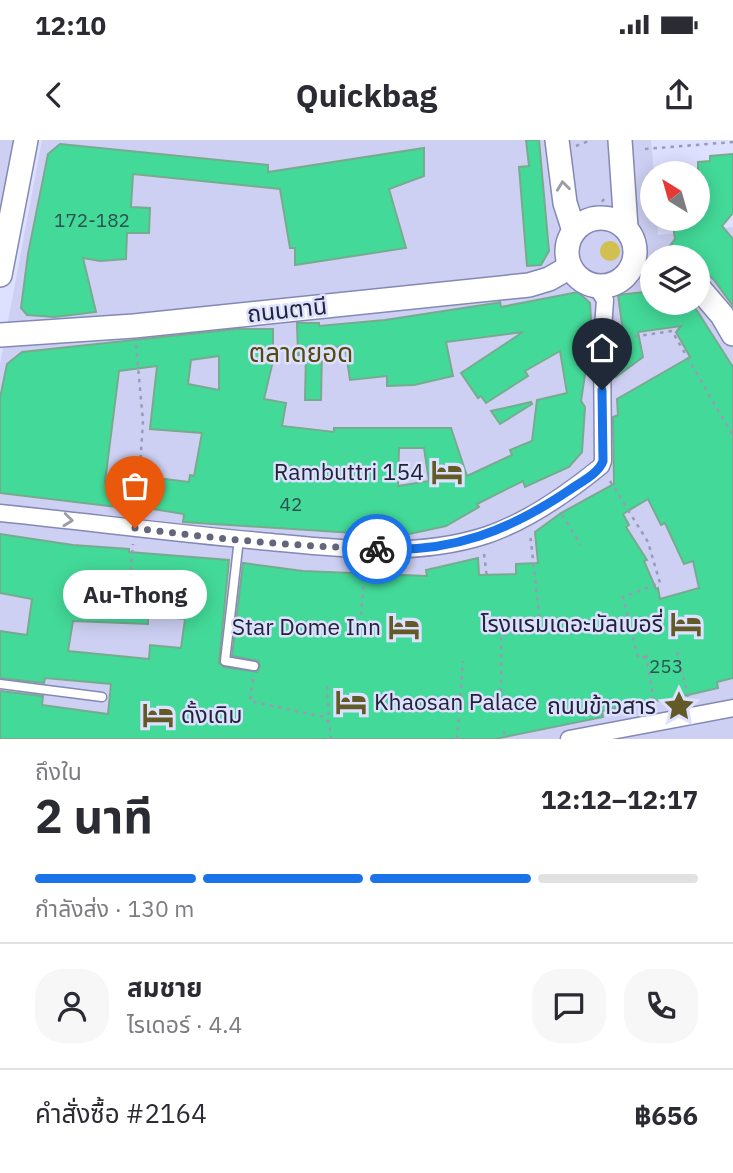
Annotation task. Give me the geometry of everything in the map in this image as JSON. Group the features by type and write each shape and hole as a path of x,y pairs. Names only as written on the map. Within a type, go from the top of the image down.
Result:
{"street":[{"path":"0,275 26,140"},
{"path":"557,140 565,203 575,231"},
{"path":"620,140 626,227 640,253"},
{"path":"626,227 613,219 590,219 575,231 568,247 570,267 585,282 596,286 614,284 640,264"},
{"name":"ถนนตานี","path":"0,335 134,326 529,285 549,279 570,267"},
{"path":"0,513 239,540 398,551 482,536 510,526 553,501 601,466 605,300 596,286"},
{"path":"710,302 733,334"},
{"path":"569,739 733,708"}],"lane":[{"path":"239,540 225,661 254,666"},
{"path":"0,684 102,697"}],"path":[{"path":"576,140 576,146 591,140"},
{"path":"645,149 733,142"},
{"path":"583,205 589,209 597,208 606,196"},
{"path":"611,340 672,331 733,436"},
{"path":"130,579 140,484 143,421 135,337"},
{"path":"601,466 648,542 660,583 624,597 638,658 646,656 658,722"},
{"path":"553,501 581,545"},
{"path":"459,706 501,698 501,635 541,631 534,555 527,516"},
{"path":"482,536 487,578"},
{"path":"361,615 366,549"},
{"path":"677,652 693,715"},
{"path":"457,739 463,661"},
{"path":"254,666 250,701 313,713 324,717 329,723"},
{"path":"327,686 331,739"},
{"path":"504,731 505,739"}],"shaded area":[{"path":"0,140 14,140 0,218"},
{"path":"42,140 651,140 653,161 640,161 640,231 658,231 658,235 733,227 733,739 0,739 0,364"},
{"path":"610,241 617,244 620,251 617,258 610,261 603,258 600,251 603,244"}],"building":[{"path":"526,140 539,140 549,251 541,265 527,266 519,167 529,166"},
{"path":"60,144 268,165 268,172 424,148 424,176 389,189 406,248 295,265 295,248 290,248 280,189 133,174 131,207 150,208 149,233 127,233 126,259 100,261 83,258 96,312 55,317 27,315 21,308 28,254 48,154"},
{"path":"733,154 733,213 722,226 733,239 733,306 710,276 710,245 670,245 675,239 674,231 710,231 710,156"},
{"path":"578,292 590,303 590,342 581,401 585,407 582,452 569,467 525,487 523,481 477,504 479,507 446,526 400,536 183,522 184,514 134,506 134,509 0,493 0,398 7,364 22,352 237,329 273,329 273,361 264,399 286,403 282,426 334,432 334,428 451,428 467,476 512,455 510,450 532,441 537,400 567,393 560,351 525,371 528,376 486,403 481,396 478,398 461,373 523,332 446,342 453,376 414,385 387,386 387,376 350,380 345,346 322,348 321,400 305,400 306,354 298,355 297,323 319,323 319,326 385,320 500,302 501,307","holes":["219,356 219,390 188,384 191,360","157,366 150,429 202,433 194,476 190,475 189,482 149,477 147,486 105,482 119,371","399,448 424,448 429,481 398,486"]},
{"path":"640,292 640,315 700,315 733,367 733,678 717,682 718,688 602,711 603,717 495,739 0,739 0,691 43,696 42,705 108,714 111,684 45,678 44,683 0,678 0,631 27,635 32,599 0,593 0,534 73,545 129,549 129,552 229,560 219,663 224,667 257,672 260,666 258,661 232,656 243,563 303,571 427,576 426,570 478,558 479,575 516,574 516,564 538,563 535,532 561,513 614,484 613,417 618,415 617,399 690,357 676,332 681,326 638,332 643,357 616,377 613,349 624,339 618,295","holes":["648,499 661,525 665,523 684,564 693,561 699,588 660,599 658,588 656,589 644,561 647,560 626,527 629,525 623,514","148,615 185,619 181,648 150,645 149,659 68,651 73,621 148,624"]},
{"path":"531,402 532,404 500,424 491,411"}],"way so far":[{"path":"135,528 328,548 377,549"}],"place":[{"name":"Rambuttri 154","path":"447,472"},
{"name":"Au-Thong","path":"135,528"},
{"name":"โรงแรมเดอะมัลเบอรี่","path":"686,624"},
{"name":"Star Dome Inn","path":"404,627"},
{"name":"Khaosan Palace","path":"351,702"},
{"name":"ถนนข้าวสาร","path":"679,706"},
{"name":"ดั้งเดิม","path":"158,715"}],"district":[{"name":"ตลาดยอด","path":"301,353"}],"route":[{"path":"377,549 398,551 431,547 487,535 510,526 581,482 601,466 603,461 602,390"}]}
